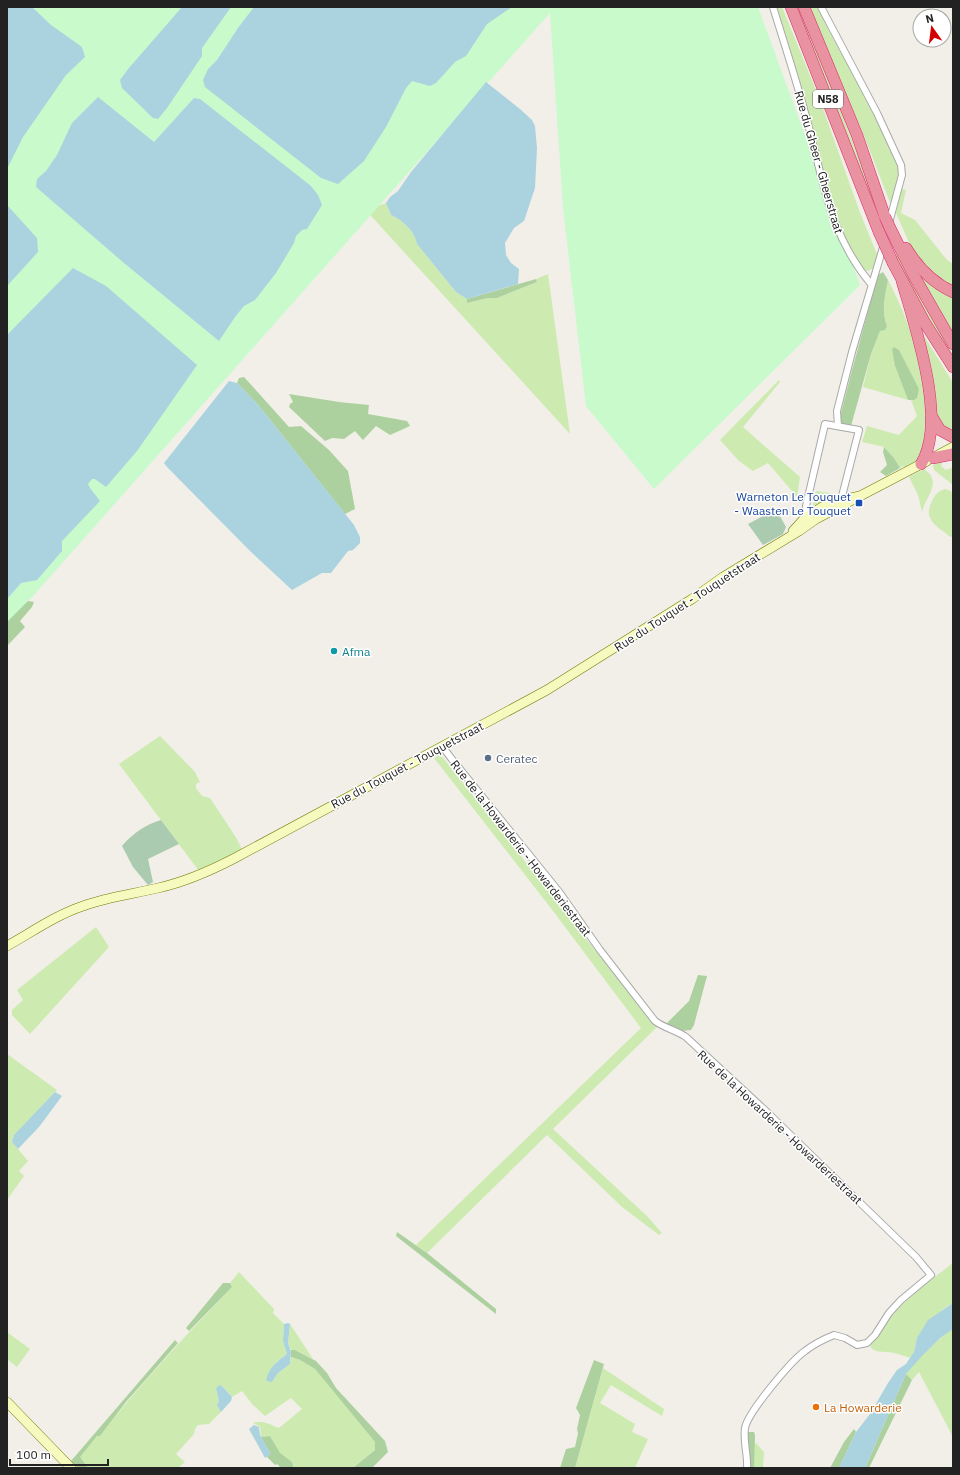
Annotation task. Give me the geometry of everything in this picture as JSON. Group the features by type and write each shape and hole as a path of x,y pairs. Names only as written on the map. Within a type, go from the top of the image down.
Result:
{"highway":[{"name":"N58","path":"791,7 879,232 902,281 925,323 953,367"},
{"name":"N58","path":"804,7 857,135 890,228 902,246 953,344"},
{"path":"902,246 931,278 945,289 953,292"},
{"path":"902,281 921,347 927,376 930,415 929,444 921,464"},
{"path":"930,415 940,430 953,437"},
{"path":"933,458 953,454"}],"main road":[{"name":"Rue du Touquet - Touquetstraat","path":"812,517 858,498 953,447"},
{"name":"Rue du Touquet - Touquetstraat","path":"7,946 65,913 77,908 94,902 166,886 192,878 216,868 568,678 692,599 723,577 786,539 827,505 841,500 858,498"},
{"path":"7,1402 71,1468"}],"street":[{"name":"Rue du Gheer - Gheerstraat","path":"773,7 808,123 831,213 846,248 858,269 871,284"},
{"path":"821,7 877,114 901,165 902,174 837,411 838,426"},
{"path":"812,517 806,506 825,424 859,430 841,500"},
{"name":"Rue de la Howarderie - Howarderiestraat","path":"442,746 560,893 605,956 655,1021 661,1026 686,1037 768,1113 916,1257 931,1275 901,1300 889,1313 867,1343 857,1345 844,1338 834,1335 804,1352 788,1368 762,1399 749,1418 746,1427 745,1440 747,1468"}],"green space":[{"path":"7,7 758,7 860,285 654,489 586,406 563,208 550,13 33,596 7,622"},
{"path":"775,7 782,7 820,100 859,210 878,257 875,266 868,271 862,268 855,260 836,223"},
{"path":"793,7 799,7 845,122 884,227 881,230"},
{"path":"810,7 818,7 829,31 873,111 899,165 896,190 891,205 861,128 843,89"},
{"path":"902,189 906,190 901,213 915,220 947,260 953,264 953,287 936,277 915,256 896,213"},
{"path":"373,196 381,205 386,203 391,215 408,227 414,235 417,244 456,292 467,299 467,303 488,298 497,298 537,282 536,279 548,274 570,434 362,206"},
{"path":"897,254 926,309 953,354 953,362 894,256"},
{"path":"914,265 953,295 953,336"},
{"path":"883,272 888,280 884,309 887,326 885,330 880,331 871,354 851,426 840,424 841,413 878,275"},
{"path":"536,279 537,282 497,298 488,298 467,303 467,299"},
{"path":"888,280 903,311 914,342 924,391 928,423 927,438 920,459 900,468 894,458 884,447 862,442 867,426 899,435 917,416 911,400 914,400 919,389 895,366 908,400 863,387 871,354 880,331 887,326 884,309"},
{"path":"915,321 953,383 953,435 937,423"},
{"path":"894,347 899,350 919,389 917,398 914,400 908,400 895,366 892,349"},
{"path":"244,377 289,427 301,426 329,450 348,471 355,509 345,514 259,406 237,383 239,378"},
{"path":"779,380 780,382 743,427 800,477 797,497 768,463 753,471 739,461 720,440"},
{"path":"289,394 369,405 368,414 407,421 410,426 390,435 376,426 363,440 355,431 344,439 332,438 325,441 289,407 293,402"},
{"path":"884,447 894,458 900,468 886,476 880,472 887,465 883,452"},
{"path":"941,462 941,466 946,470 953,467 953,485 934,470 933,465"},
{"path":"924,469 930,474 933,484 922,512 918,495 909,477"},
{"path":"945,489 951,491 953,497 953,536 951,537 933,522 929,513 929,508 934,497"},
{"path":"815,492 835,494 813,506"},
{"path":"776,509 786,527 783,534 763,545 748,524"},
{"path":"29,601 34,602 32,607 20,621 25,627 7,646 7,609 8,607"},
{"path":"160,736 195,772 200,782 196,784 196,788 202,796 210,798 237,839 242,850 199,871 119,764"},
{"path":"440,754 652,1022 658,1026 553,1129 647,1216 662,1233 659,1235 622,1207 547,1135 427,1253 416,1245 641,1028 550,907 434,758"},
{"path":"161,820 179,844 148,859 153,882 148,885 133,867 122,846 130,837 140,830"},
{"path":"96,927 109,947 30,1034 12,1015 12,1010 23,1000 17,990"},
{"path":"698,975 707,976 694,1025 691,1030 681,1031 664,1026 689,1001"},
{"path":"7,1054 57,1090 14,1136 12,1142 28,1161 19,1171 24,1176 7,1200"},
{"path":"397,1232 427,1253 496,1309 496,1314 396,1236"},
{"path":"953,1263 953,1303 942,1310 917,1338 914,1352 910,1358 872,1349 870,1346 873,1339 897,1310 915,1293"},
{"path":"239,1272 274,1309 273,1313 284,1324 283,1341 287,1354 276,1362 272,1382 278,1373 290,1364 291,1357 300,1360 315,1369 375,1442 375,1450 353,1468 294,1468 292,1462 280,1454 270,1436 261,1437 260,1427 253,1423 263,1422 279,1428 302,1409 291,1398 265,1416 252,1404 242,1391 232,1397 221,1385 216,1390 219,1401 217,1405 221,1412 209,1424 198,1425 194,1434 176,1454 185,1462 178,1468 88,1468 79,1457 97,1436 100,1436 131,1397 164,1360 232,1287 230,1283"},
{"path":"223,1283 230,1283 232,1287 189,1331 186,1328"},
{"path":"290,1324 313,1359 295,1350 291,1350 288,1343"},
{"path":"953,1329 953,1437 919,1372 912,1380 906,1374 934,1343"},
{"path":"7,1332 30,1349 17,1367 7,1359"},
{"path":"175,1340 178,1343 126,1402 100,1436 97,1436 80,1457 88,1468 78,1468 71,1461"},
{"path":"291,1350 295,1350 316,1361 327,1373 336,1388 385,1441 388,1452 372,1468 353,1468 375,1450 375,1442 315,1369 300,1360 291,1357"},
{"path":"594,1360 604,1364 575,1468 560,1468 566,1449 575,1447 580,1415 576,1408"},
{"path":"603,1368 664,1409 662,1416 611,1385 600,1403 635,1424 632,1432 648,1439 635,1468 575,1468"},
{"path":"906,1374 912,1380 869,1468 865,1468"},
{"path":"854,1429 856,1432 839,1468 830,1468 844,1442"},
{"path":"748,1432 754,1432 755,1435 754,1467 749,1467 747,1440"},
{"path":"270,1436 280,1453 292,1462 294,1468 281,1468 277,1464 275,1465 267,1457 270,1453 261,1437"},
{"path":"756,1443 764,1452 763,1468 754,1467 754,1444"}],"water":[{"path":"7,7 32,7 51,25 82,47 85,57 66,75 23,137 7,169"},
{"path":"182,7 231,7 202,48 202,56 167,108 158,119 153,118 122,88 120,80"},
{"path":"254,7 512,7 487,24 466,56 455,62 436,83 430,86 412,81 406,88 386,127 364,161 338,184 321,178 205,87 203,80 208,69 217,60"},
{"path":"486,82 520,109 532,120 535,126 537,148 535,188 524,221 514,228 505,243 506,255 511,263 519,269 518,284 467,299 456,292 417,244 414,235 408,227 391,215 386,203 390,197 398,191 411,172"},
{"path":"98,97 154,142 194,98 200,99 311,186 318,195 322,205 307,229 302,230 296,236 294,243 276,273 255,300 244,306 219,341 124,263 36,187 37,179 46,171 57,155 72,123"},
{"path":"7,205 37,238 38,252 7,286"},
{"path":"73,268 106,286 197,365 137,451 106,487 95,479 92,479 88,484 100,501 62,541 62,551 37,580 21,583 8,598 7,609 7,335"},
{"path":"229,381 237,383 259,406 354,525 360,537 360,543 353,550 348,551 331,573 322,573 292,590 250,551 164,463"},
{"path":"55,1092 62,1096 39,1127 18,1149 12,1142 14,1135"},
{"path":"953,1303 953,1329 940,1338 906,1374 865,1468 839,1468 856,1432 870,1414 897,1370 906,1364 914,1352 917,1338 928,1320"},
{"path":"284,1324 290,1324 288,1343 291,1352 290,1364 278,1373 272,1382 270,1382 266,1380 271,1368 287,1354 283,1341"},
{"path":"221,1385 232,1397 231,1401 221,1412 217,1405 219,1401 216,1389"},
{"path":"254,1425 259,1427 260,1435 271,1454 265,1458 249,1429"}],"place":[{"name":"Warneton Le Touquet - Waasten Le Touquet","path":"859,503"},
{"name":"Afma","path":"334,651"},
{"name":"Ceratec","path":"488,758"},
{"name":"La Howarderie","path":"816,1407"}]}
